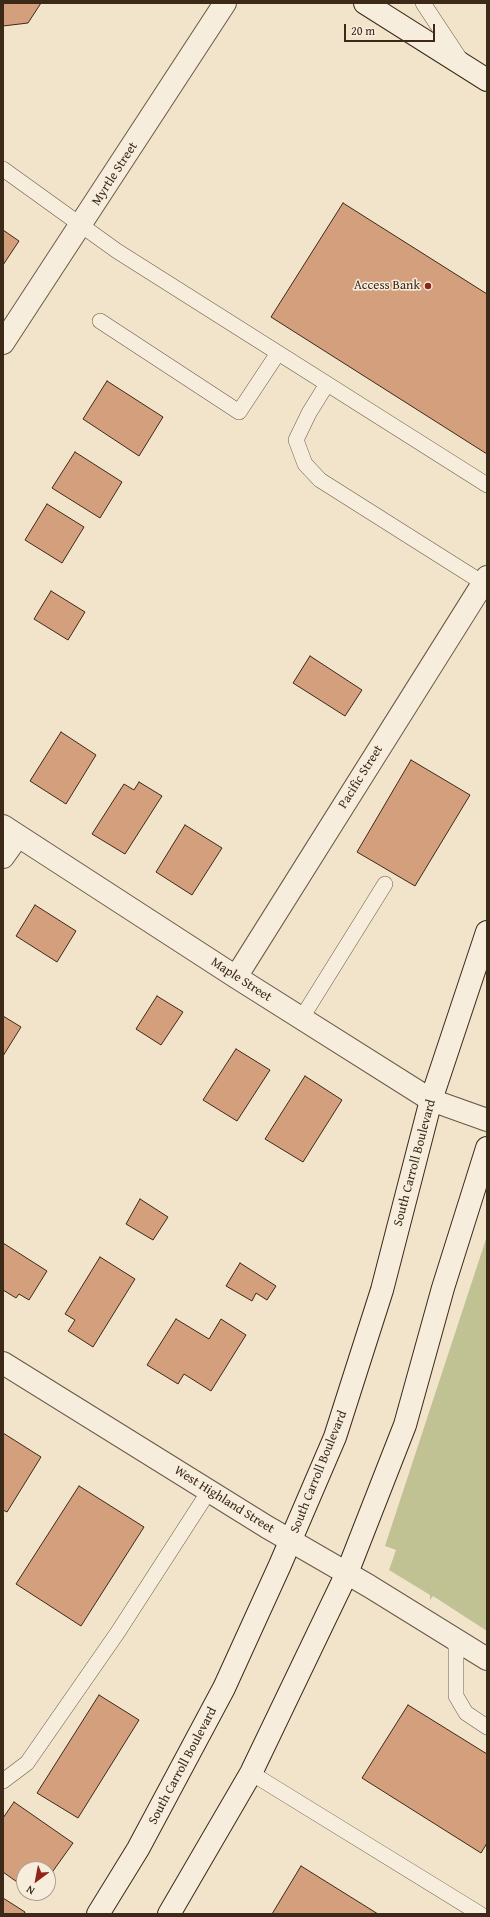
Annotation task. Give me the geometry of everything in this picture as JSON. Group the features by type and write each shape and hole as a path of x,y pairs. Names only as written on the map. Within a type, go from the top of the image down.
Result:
{"street":[{"name":"Myrtle Street","path":"3,343 81,226 225,3"},
{"path":"365,3 487,80"},
{"name":"Pacific Street","path":"236,977 485,580"},
{"path":"3,857 10,831"},
{"name":"Maple Street","path":"10,831 236,977 431,1100 487,1120"},
{"name":"South Carroll Boulevard","path":"98,1914 138,1849 224,1688 291,1541 335,1437 382,1290 431,1100 487,932"},
{"path":"169,1914 251,1773 347,1574 405,1425 443,1288 487,1148"},
{"name":"West Highland Street","path":"3,1363 209,1491 487,1659"}],"lane":[{"path":"423,3 464,65"},
{"path":"3,169 117,251 487,485"},
{"path":"100,321 239,412 278,353"},
{"path":"327,384 309,413 296,440 305,464 320,480 485,580"},
{"path":"302,1019 385,884"},
{"path":"3,1781 27,1763 118,1632 209,1491"},
{"path":"456,1639 456,1696 466,1713 487,1727"},
{"path":"251,1773 480,1914"}],"green space":[{"path":"487,1236 487,1631 433,1596 430,1600 430,1595 389,1570 396,1550 385,1546"}],"building":[{"path":"3,3 41,3 28,23 3,26"},
{"path":"343,203 487,294 487,454 271,317"},
{"path":"3,230 19,241 3,265"},
{"path":"107,381 163,417 139,456 83,419"},
{"path":"75,452 122,482 100,518 52,488"},
{"path":"47,504 84,527 62,563 25,540"},
{"path":"51,591 85,612 68,640 34,619"},
{"path":"310,656 362,690 345,716 293,683"},
{"path":"61,732 96,755 66,804 30,781"},
{"path":"411,760 470,795 415,886 357,852"},
{"path":"139,782 162,796 125,854 92,834 124,784 134,790"},
{"path":"185,825 222,848 192,895 156,872"},
{"path":"35,905 76,931 57,962 16,936"},
{"path":"157,996 183,1012 161,1045 136,1029"},
{"path":"3,1016 21,1027 3,1056"},
{"path":"236,1049 270,1070 237,1121 203,1100"},
{"path":"305,1076 342,1100 303,1162 265,1139"},
{"path":"140,1199 168,1217 153,1240 126,1224"},
{"path":"3,1243 47,1271 29,1300 19,1294 16,1298 3,1290"},
{"path":"100,1257 135,1279 93,1347 68,1331 75,1320 65,1314"},
{"path":"240,1263 276,1286 267,1300 256,1293 252,1301 226,1286"},
{"path":"176,1319 209,1339 221,1319 246,1335 211,1391 184,1374 178,1384 147,1365"},
{"path":"3,1433 41,1457 7,1512 3,1510"},
{"path":"79,1486 144,1527 81,1626 16,1584"},
{"path":"99,1695 139,1720 78,1818 37,1793"},
{"path":"408,1705 487,1754 487,1843 481,1853 362,1778"},
{"path":"14,1802 73,1843 56,1867 56,1861 16,1861 16,1881 3,1872 3,1818"},
{"path":"301,1866 378,1914 272,1914"},
{"path":"3,1898 25,1912 24,1914 3,1914"}],"place":[{"name":"Access Bank","path":"428,286"}]}
